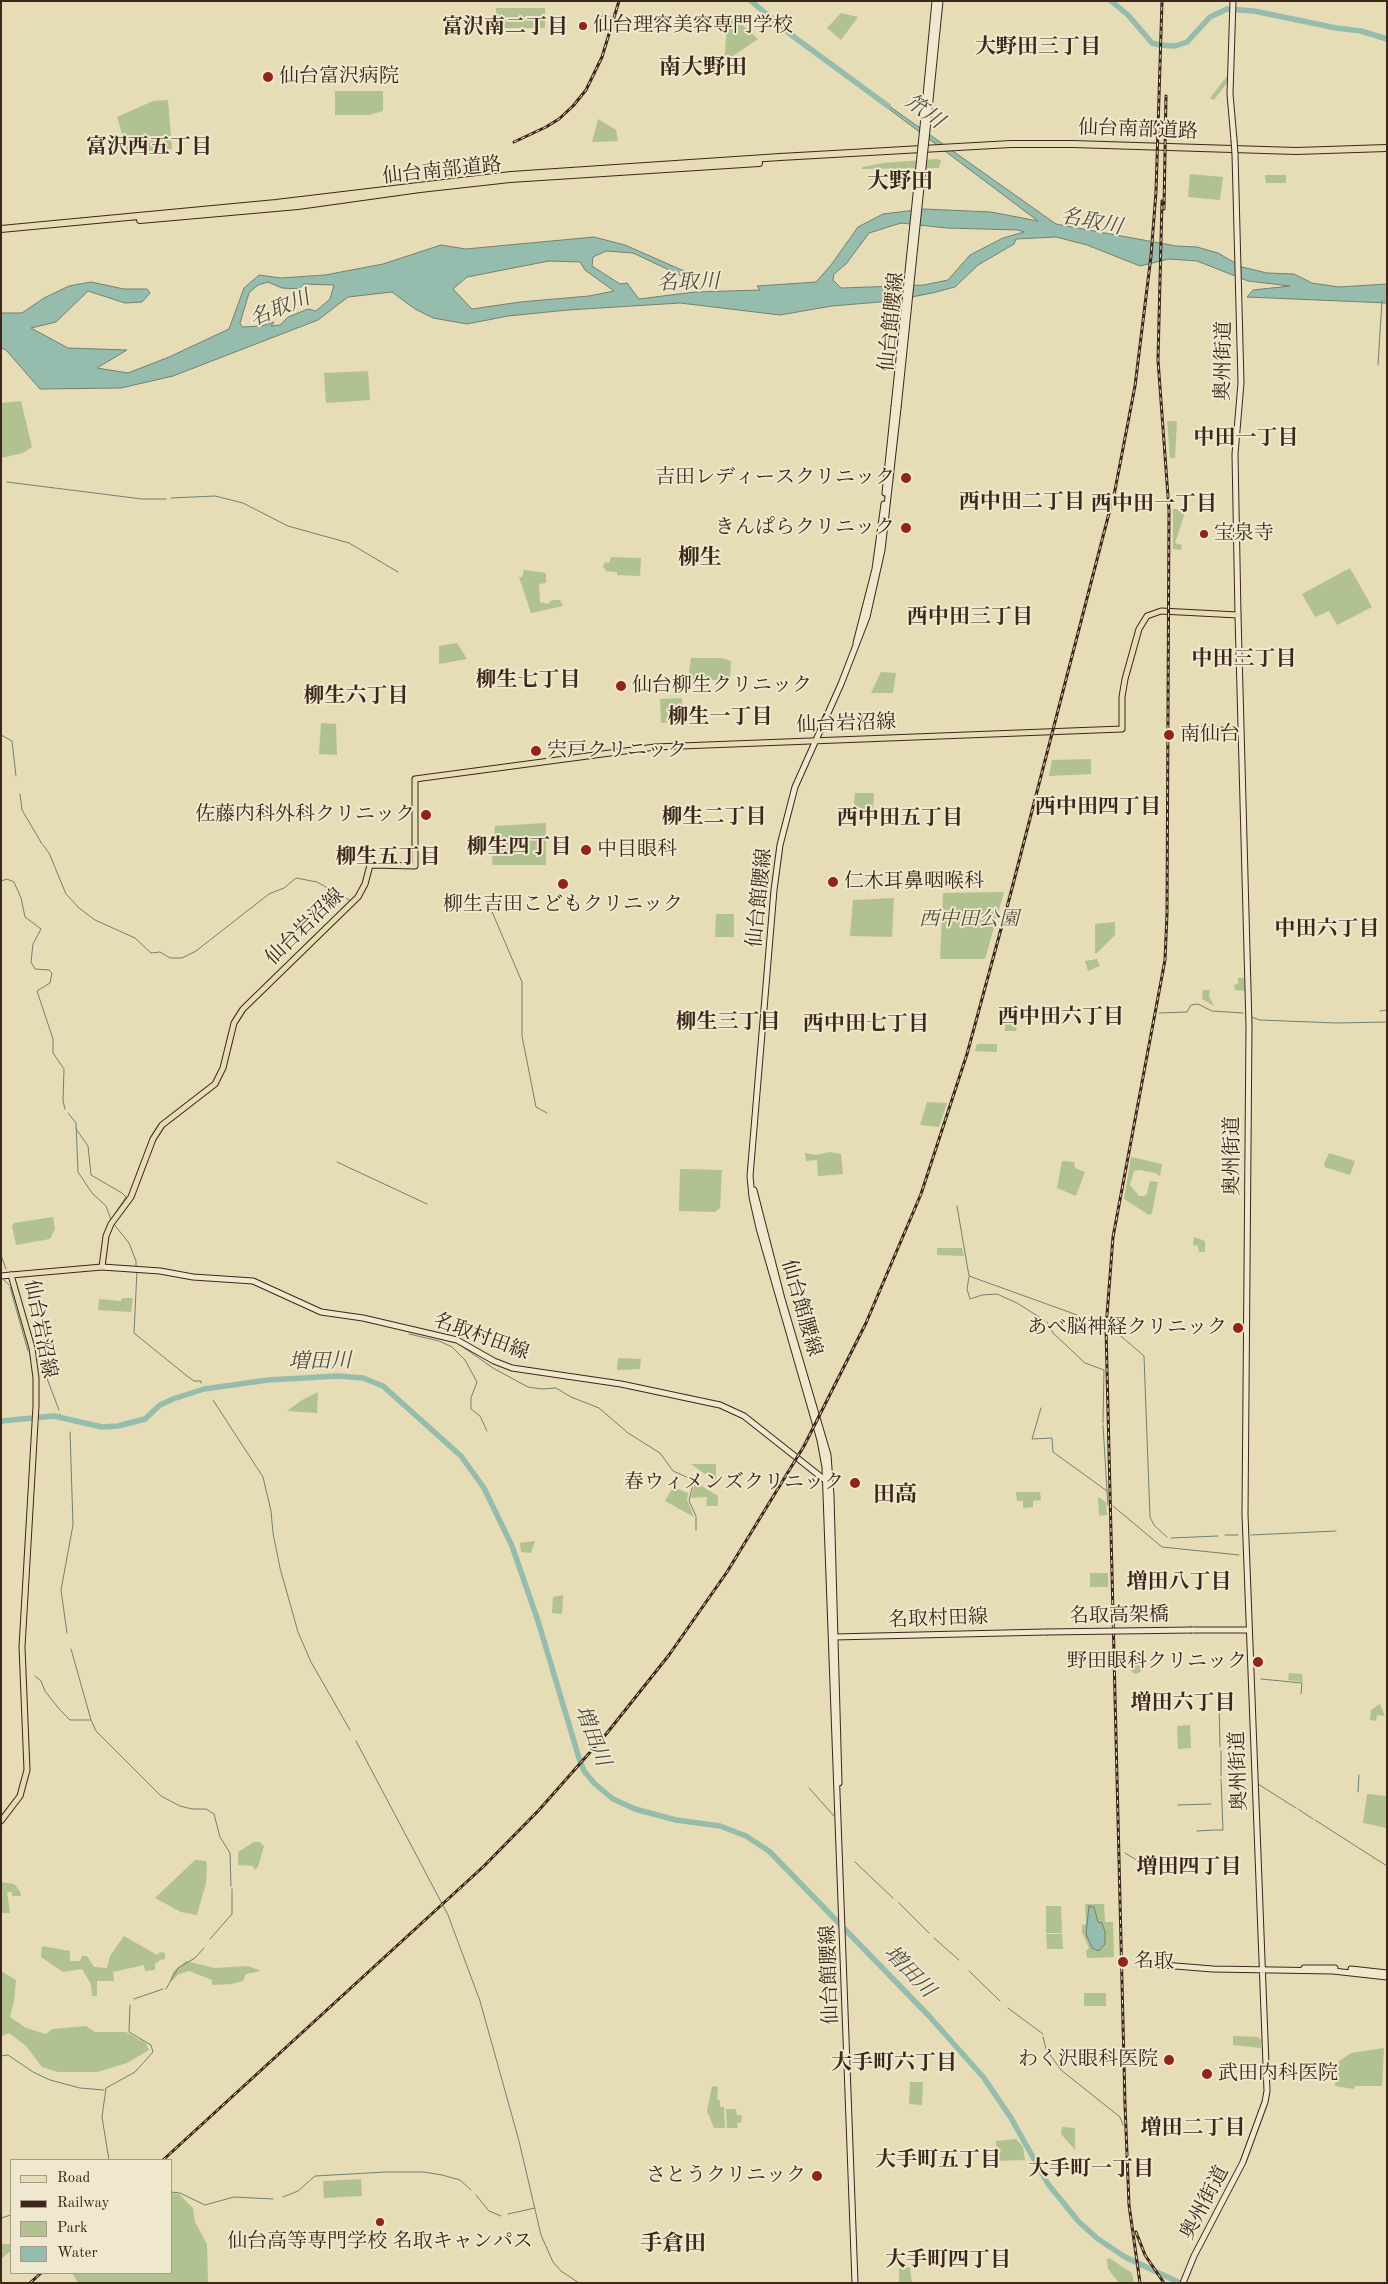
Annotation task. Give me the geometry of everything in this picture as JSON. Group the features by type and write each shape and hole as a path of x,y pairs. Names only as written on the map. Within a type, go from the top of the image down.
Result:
{"highway":[{"name":"仙台南部道路","path":"1,230 276,208 501,180 682,169 932,148 1073,144 1296,151 1387,148"}],"main road":[{"name":"仙台館腰線","path":"926,118 935,1"},
{"name":"仙台館腰線","path":"828,1482 820,1440 785,1325 752,1197 750,1176 777,865 785,822 795,787 856,643 880,541 940,1"},
{"name":"奥州街道","path":"1184,2280 1194,2256 1243,2162 1265,2102 1266,2091 1248,1630 1244,1455 1249,1026 1239,730 1236,454 1241,383 1236,163 1230,94 1233,2"},
{"name":"仙台岩沼線","path":"1,1821 20,1796 27,1770 22,1647 36,1378 34,1356 11,1275 102,1267 105,1243 113,1222 131,1197 158,1131 170,1118 209,1090 218,1080 234,1023 243,1009 358,897 366,884 370,864 415,866 415,779 638,748 1122,729 1122,697 1125,679 1139,629 1147,616 1162,611 1238,615"},
{"path":"1192,729 1239,730"},
{"name":"仙台館腰線","path":"754,1140 756,1201 826,1447 855,2283"},
{"name":"名取村田線","path":"102,1267 137,1269 193,1277 253,1281 321,1312 363,1318 457,1340 494,1361 512,1368 621,1384 720,1405 745,1416 828,1482"},
{"path":"1,1276 11,1275"},
{"path":"814,1470 825,1468"},
{"name":"名取高架橋","path":"1046,1632 1248,1630"},
{"name":"名取村田線","path":"833,1637 1046,1632"},
{"path":"1150,1964 1213,1969 1291,1969 1387,1975"}],"green space":[{"path":"496,8 545,8 545,28 496,28"},
{"path":"602,13 606,13 610,19 606,25 602,25 598,21 598,17"},
{"path":"841,13 858,17 841,40 827,28"},
{"path":"730,14 758,39 724,62 728,15"},
{"path":"1227,76 1227,83 1214,100 1210,98"},
{"path":"335,91 383,91 383,111 369,115 335,115"},
{"path":"168,100 172,149 128,154 117,117 153,101"},
{"path":"598,119 616,130 618,141 592,142"},
{"path":"941,160 939,168 861,169 883,163"},
{"path":"1190,174 1223,177 1220,200 1188,197"},
{"path":"1265,175 1286,175 1286,183 1266,183"},
{"path":"368,371 370,400 326,403 324,373"},
{"path":"21,401 32,447 23,453 1,458 1,403"},
{"path":"1167,421 1177,421 1175,458 1170,458"},
{"path":"1173,509 1186,509 1175,543 1182,545 1181,550 1173,549"},
{"path":"611,557 641,558 640,576 617,575 617,572 605,571 606,569 603,567 605,562 609,563"},
{"path":"1350,568 1372,607 1337,625 1329,611 1315,617 1302,594"},
{"path":"524,570 546,573 546,583 539,584 540,602 548,604 552,600 560,600 563,606 531,613 519,577 522,577"},
{"path":"457,643 467,659 439,664 439,646"},
{"path":"691,658 721,658 731,661 730,678 727,680 693,680 689,672"},
{"path":"881,672 896,673 893,693 871,693"},
{"path":"682,698 682,721 661,723 660,699"},
{"path":"321,723 336,724 337,755 319,754"},
{"path":"1091,759 1091,774 1049,776 1052,760"},
{"path":"855,793 874,793 873,814 853,812"},
{"path":"546,823 546,865 493,865 495,826"},
{"name":"西中田公園","path":"1004,892 985,959 940,959 943,893"},
{"path":"894,898 892,937 850,936 853,900"},
{"path":"716,914 734,914 734,937 715,937"},
{"path":"1115,922 1115,935 1096,954 1095,924"},
{"path":"1097,959 1100,966 1088,971 1085,961"},
{"path":"1238,978 1244,978 1245,991 1235,990 1234,985 1238,984"},
{"path":"1203,990 1210,990 1209,996 1214,1006 1202,999"},
{"path":"1006,1015 1017,1016 1016,1031 1005,1031"},
{"path":"977,1044 997,1044 997,1052 975,1051"},
{"path":"927,1102 947,1103 939,1127 920,1125"},
{"path":"830,1152 841,1154 843,1174 818,1176 817,1160 806,1161 805,1153 816,1155"},
{"path":"1329,1153 1355,1161 1350,1175 1325,1167 1324,1164"},
{"path":"1131,1157 1162,1164 1160,1176 1156,1173 1134,1171 1130,1185 1139,1196 1144,1196 1147,1194 1150,1181 1158,1182 1152,1213 1149,1215 1124,1199"},
{"path":"1062,1161 1074,1162 1075,1168 1085,1172 1076,1196 1057,1188"},
{"path":"680,1169 722,1170 720,1208 715,1212 679,1211"},
{"path":"53,1217 55,1229 50,1239 16,1245 12,1226 14,1223"},
{"path":"1194,1237 1205,1241 1205,1252 1199,1252 1198,1246 1193,1245"},
{"path":"937,1248 962,1248 964,1256 937,1255"},
{"path":"122,1298 133,1298 131,1312 98,1310 99,1299 121,1301"},
{"path":"618,1358 641,1359 640,1369 617,1370"},
{"path":"318,1392 317,1413 287,1411 302,1400"},
{"path":"691,1464 716,1464 716,1482"},
{"path":"695,1482 718,1496 718,1506 706,1506 707,1497 691,1498"},
{"path":"673,1487 688,1493 687,1500 694,1517 665,1501"},
{"path":"1016,1492 1040,1492 1041,1500 1033,1501 1033,1507 1023,1508 1023,1501 1017,1501"},
{"path":"1098,1497 1106,1502 1107,1515 1099,1516"},
{"path":"535,1541 531,1553 521,1552 520,1543"},
{"path":"1090,1573 1108,1573 1108,1587 1090,1587"},
{"path":"563,1595 562,1614 552,1613 553,1597"},
{"path":"1134,1663 1138,1663 1141,1668 1140,1672 1134,1673 1131,1670 1131,1666"},
{"path":"1289,1673 1302,1674 1303,1682 1288,1680"},
{"path":"1380,1704 1385,1716 1377,1715 1376,1721 1370,1720 1371,1710"},
{"path":"1190,1725 1191,1748 1178,1749 1177,1726"},
{"path":"1367,1794 1387,1796 1387,1828 1363,1823"},
{"path":"254,1842 260,1842 264,1846 258,1867 254,1870 253,1866 238,1865 238,1852"},
{"path":"195,1860 206,1861 207,1865 206,1883 197,1915 181,1912 155,1898"},
{"path":"1,1882 14,1884 20,1891 21,1896 12,1896 12,1892 7,1892 10,1913 1,1913"},
{"path":"1085,1904 1104,1904 1105,1922 1113,1922 1114,1957 1087,1958 1086,1951 1089,1948 1082,1932 1082,1925 1086,1924","holes":["1094,1907 1105,1944 1101,1950 1087,1936"]},
{"path":"1046,1906 1061,1906 1062,1933 1046,1933"},
{"path":"1046,1934 1062,1934 1063,1949 1047,1949"},
{"path":"124,1936 157,1955 160,1952 165,1953 165,1959 155,1964 155,1970 145,1971 144,1965 113,1972 114,1981 97,1981 97,1996 92,1996 91,1984 82,1969 63,1972 41,1957 42,1946 70,1951 70,1961 80,1961 82,1956 87,1956 94,1967 107,1968 110,1956"},
{"path":"186,1961 214,1968 248,1966 261,1971 246,1974 243,1981 232,1984 212,1985 212,1980 189,1971 179,1974 172,1981 170,1980 173,1972"},
{"path":"1,1971 16,1980 10,2017 26,2028 46,2034 52,2029 86,2026 95,2032 126,2032 146,2043 149,2050 127,2063 97,2072 57,2072 42,2067 26,2046 9,2033 1,2036"},
{"path":"1084,1993 1106,1993 1106,2006 1084,2006"},
{"path":"1233,2036 1258,2037 1261,2040 1261,2048 1233,2045"},
{"path":"1384,2048 1382,2086 1355,2086 1354,2089 1335,2086 1339,2061 1351,2053"},
{"path":"910,2082 923,2082 922,2105 909,2104"},
{"path":"712,2086 718,2087 717,2099 720,2101 720,2107 724,2107 725,2128 714,2128 707,2111"},
{"path":"726,2109 736,2109 737,2115 742,2115 741,2123 737,2123 738,2128 727,2128"},
{"path":"1062,2127 1075,2128 1075,2150 1061,2134"},
{"path":"1016,2139 1023,2147 1025,2160 996,2161 996,2141"},
{"path":"361,2179 362,2196 324,2198 323,2181"},
{"path":"172,2193 179,2194 193,2208 195,2222 207,2244 208,2283 78,2283 73,2274 172,2274"},
{"path":"1,2244 10,2244 10,2253 1,2259"},
{"path":"1109,2258 1132,2273 1134,2283 1119,2283 1108,2269 1107,2260"},
{"path":"910,2267 912,2283 899,2283 899,2269"}],"water":[{"path":"882,101 1056,224 1176,246 1197,247 1218,253 1242,267 1267,273 1294,274 1312,283 1339,287 1387,284 1387,303 1247,297 1253,290 1290,286 1248,281 1197,261 1169,259 1140,266 1087,245 1056,237 1016,239 1014,244 978,265 955,287 892,301 832,306 780,315 680,303 568,310 508,316 467,324 433,318 415,309 392,292 348,297 318,320 173,376 121,388 40,389 6,350 1,348 1,313 22,313 44,298 69,286 91,282 124,289 147,289 150,293 142,302 125,303 88,291 56,322 31,328 68,348 127,350 97,368 128,373 169,357 229,329 244,288 259,275 281,278 325,275 383,264 441,245 466,249 594,237 625,245 693,275 684,277 633,253 606,251 593,257 592,266 620,284 627,283 639,299 695,292 760,290 757,286 816,282 831,265 858,227 883,214 924,209 991,212 1038,221 881,103","holes":["901,223 947,228 1018,230 1024,232 1003,238 970,255 948,280 924,285 841,288 833,280 834,274 846,264 869,233","549,261 580,262 585,270 614,291 589,296 520,302 472,309 453,289 467,277","268,282 282,288 299,289 304,284 334,285 330,299 316,311 308,309 288,317 280,325 271,326 274,322 262,326 242,327 240,323 249,293 258,285"]},
{"path":"1089,1906 1094,1907 1098,1922 1102,1923 1105,1932 1105,1944 1099,1951 1092,1948 1086,1934"}],"waterway":[{"name":"笊川","path":"751,1 790,34 888,106"},
{"path":"1111,1 1128,15 1152,43 1160,45 1175,46 1187,42 1210,17 1227,9 1254,11 1336,28 1361,31 1387,39"},
{"path":"1378,365 1382,301"},
{"path":"7,482 142,499 166,499"},
{"path":"171,498 215,496 243,503 288,526 349,543 398,572"},
{"path":"1,735 12,741 16,776"},
{"path":"20,794 22,810 42,844"},
{"path":"43,845 49,853 66,894 79,908 95,920 135,938 151,953 160,952 170,958 182,958 196,951 269,894 284,888 296,878 317,882 351,901"},
{"path":"1,881 7,879 14,882 21,898 25,917 41,929 33,944 31,962 35,969 49,970 52,973 50,983 37,991 53,1039 53,1053 64,1069 63,1101 65,1109"},
{"path":"487,900 522,982 522,1036 536,1107 547,1113"},
{"path":"1159,1013 1187,1012 1191,1005 1198,1004 1212,1011 1243,1013"},
{"path":"1380,1011 1387,1010"},
{"path":"1251,1017 1260,1020 1336,1023 1387,1022"},
{"path":"68,1113 76,1123 78,1172 92,1193 106,1206 111,1220"},
{"path":"76,1129 88,1146 91,1175 126,1197 114,1215"},
{"path":"337,1162 427,1204"},
{"path":"957,1206 969,1276 1102,1324"},
{"path":"113,1223 129,1243 136,1266"},
{"path":"1,1255 6,1269"},
{"path":"137,1270 134,1333 187,1376 194,1381 201,1381 201,1383"},
{"path":"969,1277 967,1289 970,1299 982,1295 997,1294 1017,1303 1044,1320"},
{"path":"4,1280 9,1285"},
{"path":"10,1287 28,1351"},
{"path":"1047,1322 1053,1333 1085,1363 1104,1370 1103,1423"},
{"path":"1108,1325 1144,1356 1150,1517 1154,1525 1167,1537"},
{"path":"409,1334 439,1341 452,1347 465,1360 477,1382 471,1398 471,1409 480,1416 487,1431"},
{"path":"460,1345 493,1368 528,1387 556,1388 571,1397 599,1408 628,1433 660,1453 673,1471 689,1478 693,1484 689,1501 696,1516 696,1530"},
{"path":"40,1360 59,1410"},
{"name":"増田川","path":"1,1421 54,1416 102,1427 118,1426 145,1419 160,1405 204,1389 268,1380 338,1376 363,1378 383,1386 461,1456 484,1488 512,1546 538,1621 579,1758 584,1771 594,1783 613,1799 635,1809 676,1820 720,1826 746,1836 769,1851 929,2016 984,2078 1011,2118 1048,2184 1079,2222 1098,2239 1125,2257 1180,2283"},
{"path":"213,1400 263,1477 271,1511 280,1568 298,1632 311,1662 350,1730"},
{"path":"1041,1408 1032,1439 1052,1438 1053,1452 1107,1491 1108,1505"},
{"path":"1103,1425 1107,1491"},
{"path":"67,1633 61,1590 73,1525 70,1432"},
{"path":"1113,1506 1162,1547 1239,1555"},
{"path":"1251,1535 1336,1531"},
{"path":"1225,1535 1238,1535"},
{"path":"1171,1538 1218,1536"},
{"path":"71,1649 91,1720 96,1731 161,1796 180,1806 192,1809 206,1809 214,1814 220,1837 230,1853 231,1886"},
{"path":"35,1676 41,1681 45,1691 60,1710 70,1720 90,1720"},
{"path":"1261,1679 1302,1683 1301,1694"},
{"path":"1219,1699 1220,1747"},
{"path":"356,1741 448,1915 480,2001 519,2141 541,2235 553,2262 561,2271 579,2283"},
{"path":"1221,1751 1221,1776"},
{"path":"1358,1792 1359,1775"},
{"path":"1215,1830 1223,1830 1221,1779"},
{"path":"1258,1784 1296,1808"},
{"path":"809,1788 834,1816"},
{"path":"1178,1805 1211,1804"},
{"path":"1298,1809 1313,1819"},
{"path":"1315,1820 1387,1866"},
{"path":"1197,1831 1214,1830"},
{"path":"1125,1853 1153,1870"},
{"path":"855,1862 893,1898"},
{"path":"210,1939 232,1914 232,1889"},
{"path":"899,1903 929,1933"},
{"path":"934,1938 959,1960"},
{"path":"166,1989 178,1968 195,1958 204,1948"},
{"path":"969,1971 1000,2001"},
{"path":"134,1999 163,1989"},
{"path":"109,2159 102,2117 106,2088 135,2072 153,2052 151,2045 129,2032 130,2005"},
{"path":"1008,2008 1043,2034"},
{"path":"1043,2037 1046,2049 1061,2070 1120,2117 1123,2125"},
{"path":"1,2056 8,2055 33,2072 50,2080 80,2088 104,2090"},
{"path":"283,2197 298,2191 315,2176 386,2172 424,2172 442,2175 460,2180 471,2190"},
{"path":"172,2192 180,2193 205,2205 234,2197 273,2199"},
{"path":"476,2195 489,2211 501,2216"},
{"path":"508,2214 535,2208"},
{"path":"1,2218 10,2215"}],"railway":[{"path":"514,142 559,119 586,90 602,57 619,1"},
{"path":"164,2159 484,1866 539,1810 607,1733 669,1655 727,1572 804,1446 866,1323 921,1194 967,1054 1115,490 1135,386 1151,256 1156,192 1162,1"},
{"path":"1164,209 1166,96"},
{"path":"1140,2283 1129,2205 1125,2104 1106,1328 1113,1237 1165,960 1167,914 1169,510 1158,360 1162,201"},
{"path":"1136,2232 1145,2255 1164,2283"},
{"path":"30,2283 40,2274"}],"place":[{"name":"仙台理容美容専門学校","path":"583,26"},
{"name":"仙台富沢病院","path":"268,77"},
{"name":"吉田レディースクリニック","path":"906,478"},
{"name":"きんぱらクリニック","path":"906,528"},
{"name":"宝泉寺","path":"1204,534"},
{"name":"仙台柳生クリニック","path":"621,686"},
{"name":"南仙台","path":"1169,735"},
{"name":"宍戸クリニック","path":"536,751"},
{"name":"佐藤内科外科クリニック","path":"426,815"},
{"name":"中目眼科","path":"586,850"},
{"name":"仁木耳鼻咽喉科","path":"833,882"},
{"name":"柳生吉田こどもクリニック","path":"563,884"},
{"name":"あべ脳神経クリニック","path":"1238,1328"},
{"name":"春ウィメンズクリニック","path":"855,1483"},
{"name":"野田眼科クリニック","path":"1258,1662"},
{"name":"名取","path":"1123,1962"},
{"name":"わく沢眼科医院","path":"1169,2060"},
{"name":"武田内科医院","path":"1207,2074"},
{"name":"さとうクリニック","path":"817,2176"},
{"name":"仙台高等専門学校 名取キャンパス","path":"380,2222"}],"district":[{"name":"富沢南二丁目","path":"505,27"},
{"name":"大野田三丁目","path":"1038,47"},
{"name":"南大野田","path":"703,68"},
{"name":"富沢西五丁目","path":"149,147"},
{"name":"大野田","path":"900,182"},
{"name":"中田一丁目","path":"1246,438"},
{"name":"西中田二丁目","path":"1022,502"},
{"name":"西中田一丁目","path":"1154,504"},
{"name":"柳生","path":"700,558"},
{"name":"西中田三丁目","path":"970,617"},
{"name":"中田三丁目","path":"1244,659"},
{"name":"柳生七丁目","path":"528,680"},
{"name":"柳生六丁目","path":"356,696"},
{"name":"柳生一丁目","path":"720,717"},
{"name":"西中田四丁目","path":"1098,807"},
{"name":"柳生二丁目","path":"714,817"},
{"name":"西中田五丁目","path":"900,818"},
{"name":"柳生四丁目","path":"519,847"},
{"name":"柳生五丁目","path":"388,857"},
{"name":"中田六丁目","path":"1327,929"},
{"name":"西中田六丁目","path":"1061,1017"},
{"name":"柳生三丁目","path":"728,1022"},
{"name":"西中田七丁目","path":"866,1024"},
{"name":"田高","path":"895,1495"},
{"name":"増田八丁目","path":"1179,1582"},
{"name":"増田六丁目","path":"1183,1703"},
{"name":"増田四丁目","path":"1189,1867"},
{"name":"大手町六丁目","path":"894,2063"},
{"name":"増田二丁目","path":"1193,2128"},
{"name":"大手町五丁目","path":"938,2160"},
{"name":"大手町一丁目","path":"1091,2169"},
{"name":"手倉田","path":"673,2244"},
{"name":"大手町四丁目","path":"948,2260"}],"water label":[{"name":"名取川","path":"1091,222"},
{"name":"名取川","path":"688,283"},
{"name":"名取川","path":"280,309"}]}
